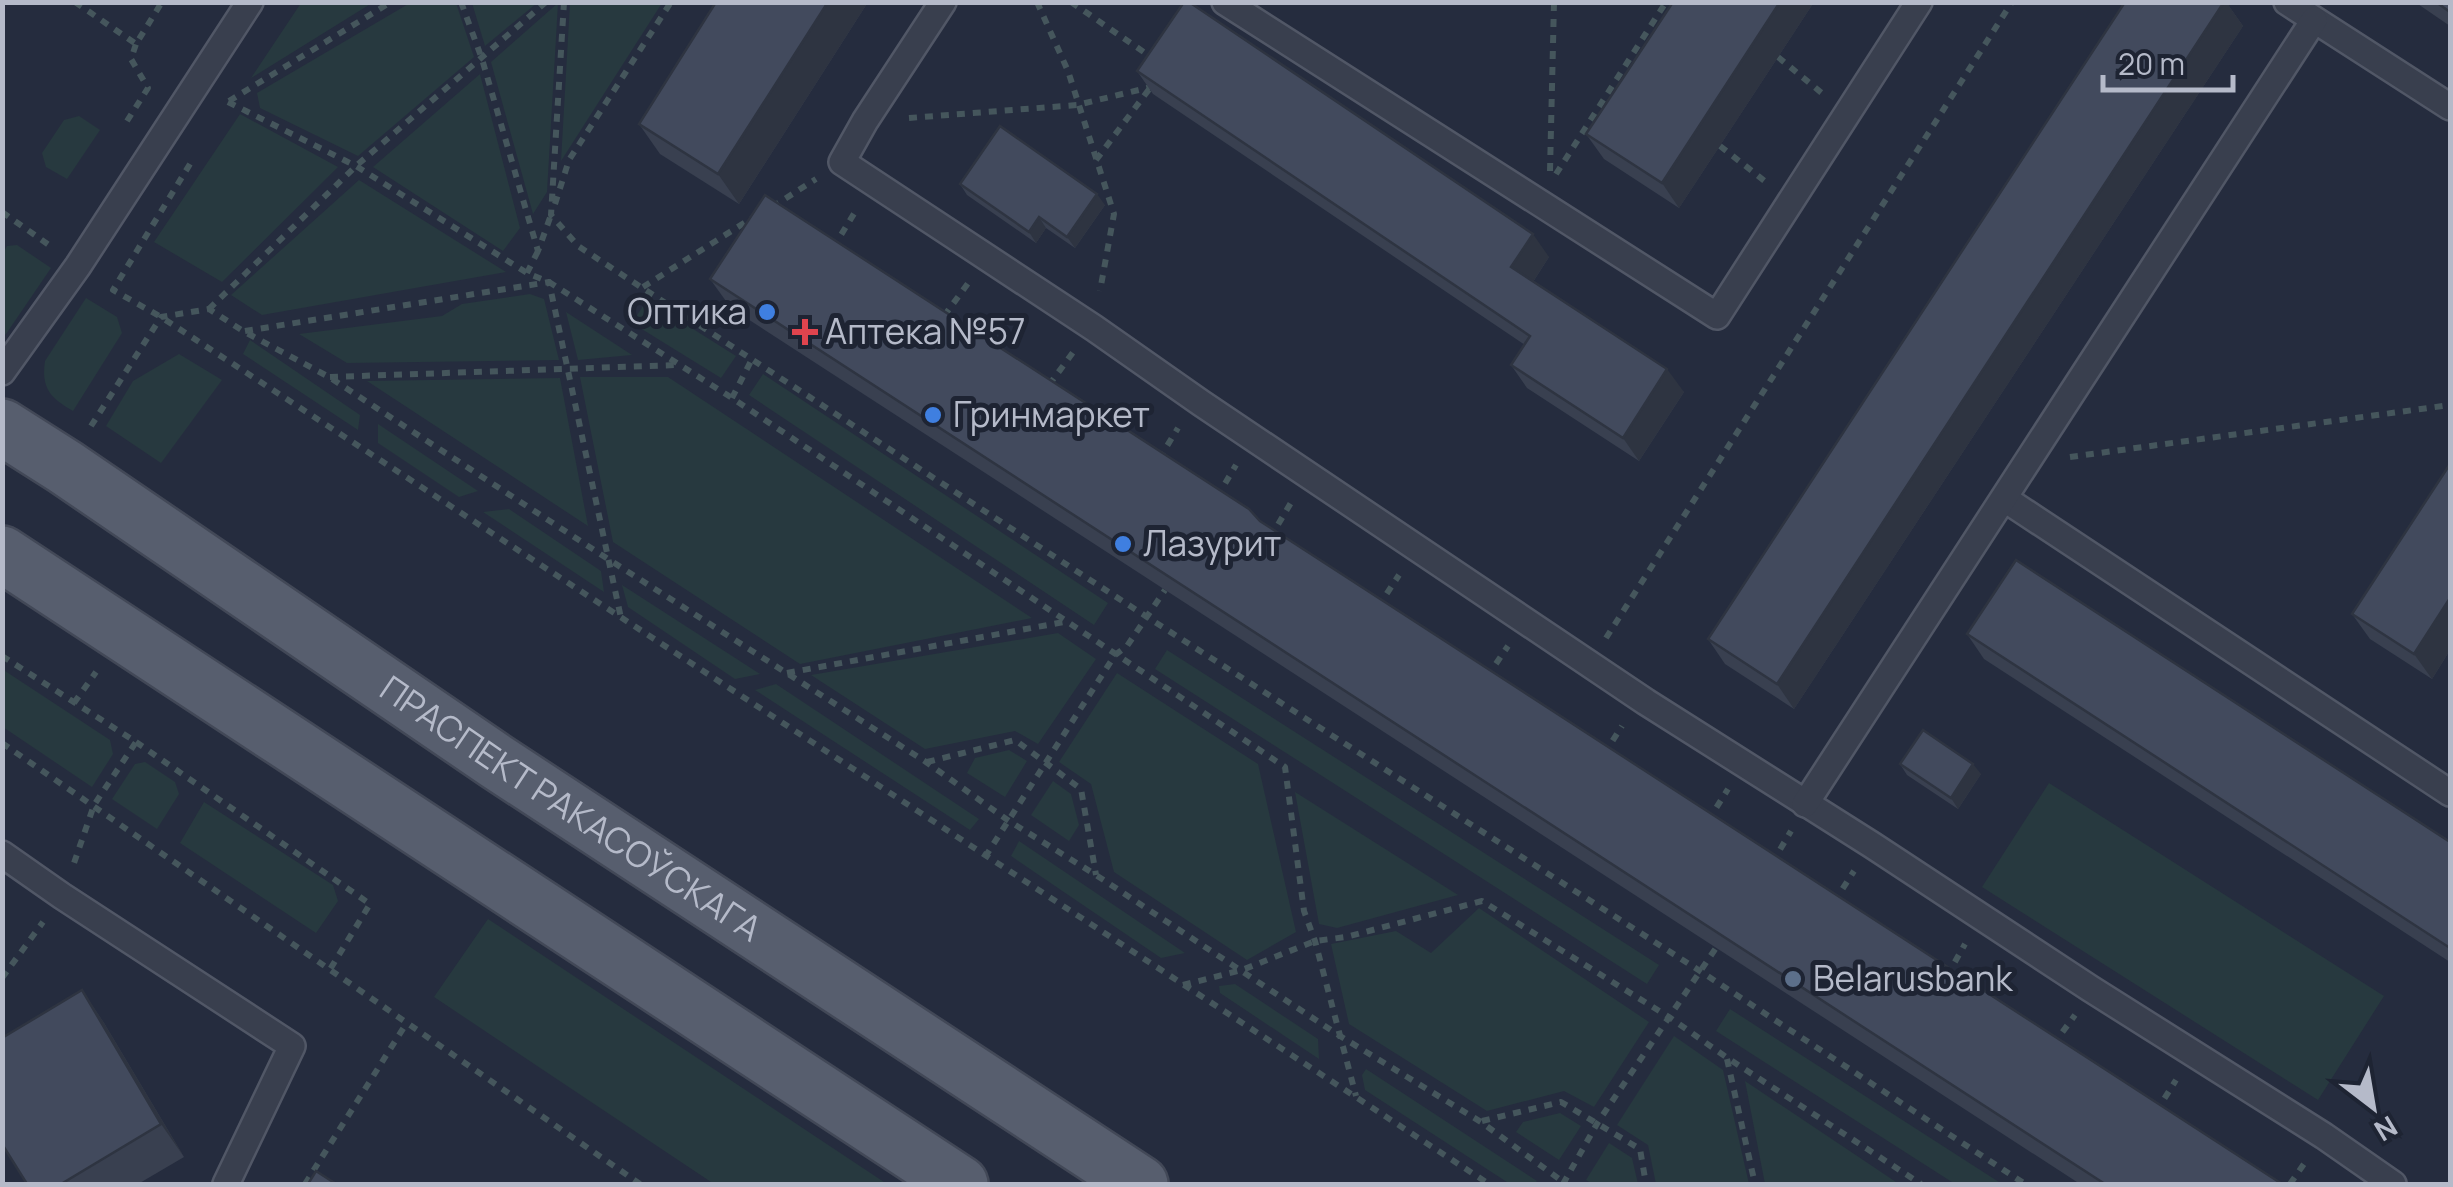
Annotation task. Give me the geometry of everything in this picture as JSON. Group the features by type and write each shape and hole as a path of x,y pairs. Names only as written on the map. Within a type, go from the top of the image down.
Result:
{"main road":[{"name":"ПРАСПЕКТ РАКАСОЎСКАГА","path":"2,427 514,772 1140,1184"},
{"path":"2,554 960,1184"}],"lane":[{"path":"2,372 78,266 250,2"},
{"path":"943,2 842,162 1094,328 1801,812 1920,876 2393,1184"},
{"path":"1225,2 1717,316 1919,2"},
{"path":"2288,2 2450,108"},
{"path":"1801,812 2314,20"},
{"path":"2005,499 2447,784"},
{"path":"2,854 292,1046 226,1184"}],"path":[{"path":"76,2 136,44"},
{"path":"118,135 148,88 131,59 162,2"},
{"path":"391,2 228,102 356,166 527,273 549,282 732,398 1286,767 1304,911 1356,1096"},
{"path":"461,2 482,58 538,251"},
{"path":"91,427 161,317 210,309 356,166 546,2"},
{"path":"564,2 551,215 578,246 2025,1184"},
{"path":"527,273 568,160 672,2"},
{"path":"1038,2 1068,71 1114,214 1094,328 1044,393"},
{"path":"1071,2 1165,66"},
{"path":"1554,2 1550,182 1666,2"},
{"path":"1589,664 2012,2"},
{"path":"1778,57 1848,114"},
{"path":"1096,160 1158,76"},
{"path":"865,121 1077,105 1151,87"},
{"path":"1720,146 1791,201"},
{"path":"643,287 842,162"},
{"path":"830,253 860,203"},
{"path":"2,212 49,245 59,229"},
{"path":"938,324 973,278"},
{"path":"244,331 549,282"},
{"path":"549,282 621,618"},
{"path":"113,290 161,317 1488,1184"},
{"path":"210,309 329,377 926,762 1009,821 1340,1036 1481,1122 1564,1184 1598,1122 1716,948"},
{"path":"732,398 752,358"},
{"path":"329,377 677,365"},
{"path":"2029,462 2450,404"},
{"path":"1155,465 1184,418"},
{"path":"1214,503 1242,454"},
{"path":"1270,539 1298,491"},
{"path":"1375,612 1406,564"},
{"path":"984,856 1115,654 1127,646 1164,590"},
{"path":"786,673 1066,622"},
{"path":"1483,682 1515,636"},
{"path":"2,656 136,742 370,904 329,971"},
{"path":"1601,759 1631,713"},
{"path":"926,762 1015,740 1082,789 1096,875"},
{"path":"2,742 640,1184"},
{"path":"94,805 136,742"},
{"path":"1704,826 1734,781"},
{"path":"1769,868 1801,812"},
{"path":"1830,908 1860,862"},
{"path":"1182,985 1242,970 1315,941 1346,937 1482,901 1670,1017 1920,1184"},
{"path":"1944,982 1971,934"},
{"path":"2049,1050 2081,1006"},
{"path":"305,1184 406,1024"},
{"path":"1726,1057 1755,1184"},
{"path":"2152,1117 2182,1072"},
{"path":"1481,1122 1561,1102 1640,1149 1646,1184"},
{"path":"2290,1184 2310,1156"}],"shaded area":[{"path":"472,2 537,3 485,46"},
{"path":"301,3 372,3 251,78"},
{"path":"410,3 456,3 474,57 358,156 260,108 257,93"},
{"path":"558,3 547,192 533,214 491,62"},
{"path":"570,3 662,3 561,161"},
{"path":"480,74 520,228 503,251 373,167"},
{"path":"240,114 338,167 222,282 154,242"},
{"path":"79,116 100,130 67,179 46,167 42,153 64,120"},
{"path":"359,180 506,272 262,315 231,295"},
{"path":"17,245 51,268 3,336 3,253 7,246"},
{"path":"530,294 544,299 559,360 347,363 299,334 442,316 462,304"},
{"path":"86,298 117,317 122,333 73,411 49,391 44,378 45,361"},
{"path":"647,300 736,356 721,378 632,323"},
{"path":"566,312 632,355 578,360"},
{"path":"250,340 360,415 358,430 243,354"},
{"path":"179,354 222,380 161,463 106,426 133,381"},
{"path":"763,374 1108,603 1094,625 749,395"},
{"path":"580,377 668,377 1032,618 800,664 613,542"},
{"path":"560,378 588,526 367,381"},
{"path":"378,424 478,491 459,497 378,443"},
{"path":"509,509 601,571 604,592 483,512"},
{"path":"622,585 760,674 735,679 628,607"},
{"path":"1058,633 1096,659 1038,744 1015,731 925,749 811,675"},
{"path":"1167,650 1659,965 1647,984 1155,669"},
{"path":"2,669 110,740 113,754 92,787 3,727"},
{"path":"1117,673 1258,764 1296,932 1247,960 1114,872 1091,784 1059,762"},
{"path":"776,684 979,819 970,830 755,690"},
{"path":"1009,750 1027,761 1005,797 967,773 975,758"},
{"path":"145,762 175,782 179,794 157,829 112,799 135,764"},
{"path":"1053,781 1071,794 1079,825 1069,841 1031,815"},
{"path":"2049,783 2384,996 2318,1100 1982,887"},
{"path":"1295,792 1458,895 1337,928 1319,924"},
{"path":"204,802 333,885 338,901 316,933 180,843"},
{"path":"1019,841 1185,953 1161,958 1011,856"},
{"path":"1479,908 1649,1022 1594,1107 1564,1091 1487,1111 1349,1024 1331,944 1396,931 1431,953"},
{"path":"488,919 887,1184 714,1184 434,997"},
{"path":"1235,984 1318,1039 1319,1059 1220,993 1219,986"},
{"path":"1730,1009 2002,1184 1955,1184 1716,1031"},
{"path":"1674,1036 1723,1070 1749,1184 1656,1184 1648,1145 1617,1125"},
{"path":"1366,1069 1537,1181 1510,1184 1365,1090 1362,1075"},
{"path":"1745,1081 1899,1184 1765,1184"},
{"path":"1560,1113 1581,1126 1559,1160 1516,1132 1523,1122"},
{"path":"1609,1143 1632,1158 1638,1184 1593,1184 1586,1180"}],"building":[{"path":"716,2 828,2 718,174 639,124"},
{"path":"1184,2 1533,234 1511,267 1667,369 1623,438 1511,365 1530,336 1137,71"},
{"path":"1673,2 1780,2 1662,183 1586,134"},
{"path":"2125,2 2224,2 1777,684 1708,639"},
{"path":"2436,2 2450,2 2450,12"},
{"path":"1000,126 1097,194 1067,237 1039,217 1029,232 960,184"},
{"path":"765,195 2282,1184 2105,1184 710,279"},
{"path":"2450,464 2450,598 2414,654 2352,614"},
{"path":"2016,560 2450,842 2450,948 1967,634"},
{"path":"1923,730 1973,764 1951,798 1900,764"},
{"path":"82,990 161,1124 61,1184 27,1184 2,1144 2,1038"},
{"path":"316,1171 336,1184 308,1184"}],"place":[{"name":"Оптика","path":"767,312"},
{"name":"Аптека №57","path":"805,332"},
{"name":"Гринмаркет","path":"933,415"},
{"name":"Лазурит","path":"1123,544"},
{"name":"Belarusbank","path":"1793,979"}]}
